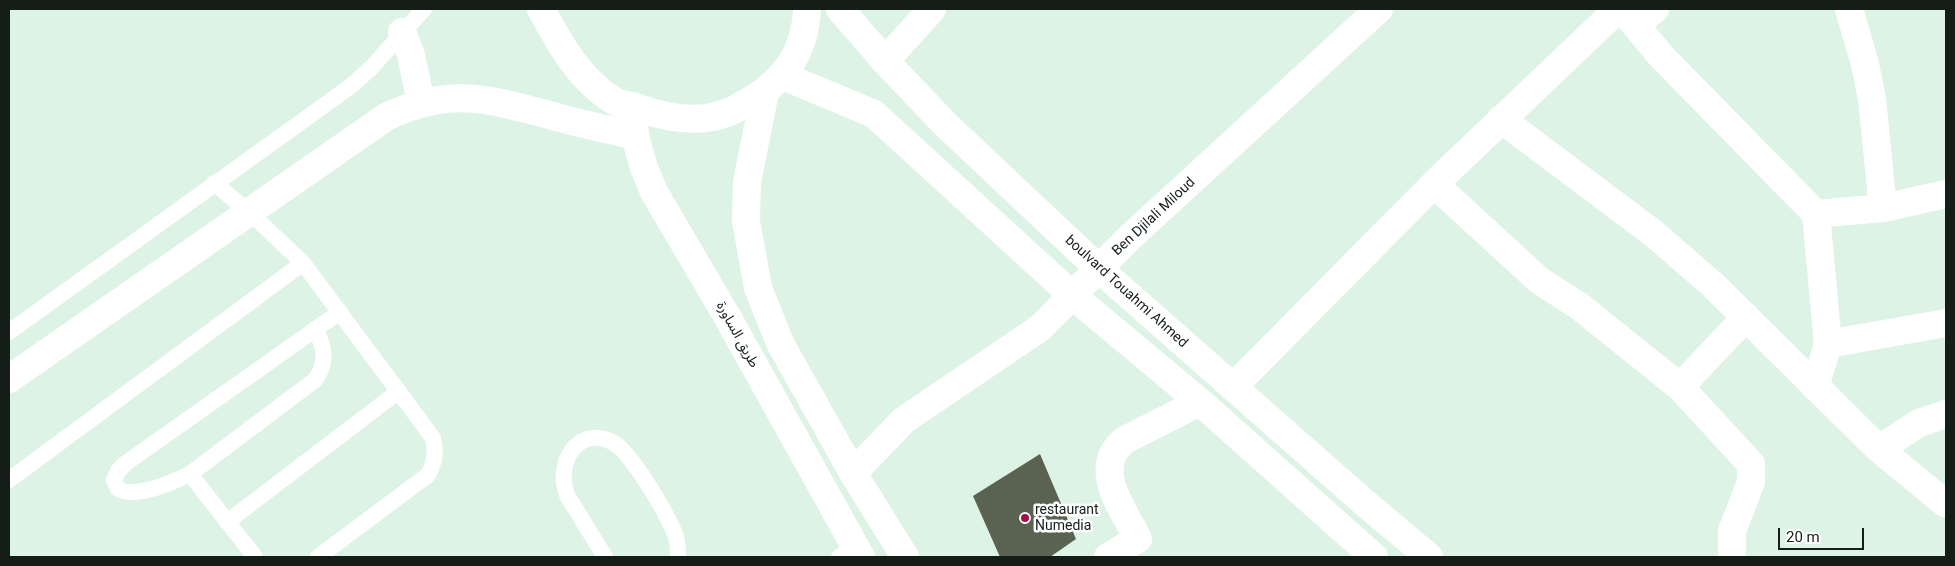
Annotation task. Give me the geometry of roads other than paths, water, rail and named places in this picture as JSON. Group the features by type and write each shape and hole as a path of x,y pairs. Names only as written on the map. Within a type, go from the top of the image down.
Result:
{"street":[{"path":"540,9 569,58 585,78 617,102 657,114 684,118 712,117 735,109 774,84 792,63 801,43 807,20 807,9"},
{"name":"boulvard Touahmi Ahmed","path":"840,9 885,61 945,124 1099,269 1429,557"},
{"path":"885,61 932,9"},
{"path":"1849,9 1865,64 1872,99 1883,208"},
{"name":"Ben Djilali Miloud","path":"853,473 904,420 1040,328 1135,232 1377,10"},
{"path":"1233,387 1501,119 1633,13 1661,56 1816,214 1828,344 1815,387"},
{"path":"402,32 411,55 421,103"},
{"path":"774,84 874,114 1073,296 1200,402 1374,557"},
{"path":"774,84 747,182 746,221 758,288 780,343 853,473 905,557"},
{"path":"9,378 386,117 421,103 458,98 477,98 635,136"},
{"name":"طريق الساورة","path":"633,106 635,136 644,168 654,192 728,318 851,554"},
{"path":"1501,119 1653,232 1714,285 1879,449 1946,504"},
{"path":"1434,184 1540,281 1579,306 1680,387 1751,464 1750,482 1732,531 1732,557"},
{"path":"1816,214 1883,208 1946,194"},
{"path":"728,318 766,309"},
{"path":"1680,387 1746,317"},
{"path":"1828,344 1946,323"},
{"path":"1108,557 1143,548 1110,484 1109,468 1111,456 1116,447 1125,440 1200,402"},
{"path":"1879,449 1919,423 1946,414"}],"lane":[{"path":"9,332 351,86 372,67 424,9"},
{"path":"214,183 248,211 303,264 433,438 436,451 434,464 428,475 318,557"},
{"path":"9,480 303,264"},
{"path":"315,329 324,347 325,356 320,373 315,380 190,474 168,485 147,490 126,492 118,489 114,480 118,471 126,463 315,329 340,312"},
{"path":"227,522 399,391"},
{"path":"605,557 567,496 562,474 564,463 570,453 585,440 595,438 613,443 627,455 663,509 675,535 678,557"},
{"path":"190,474 255,557"}],"place":[{"name":"restaurant Numedia","path":"1025,518"}]}
